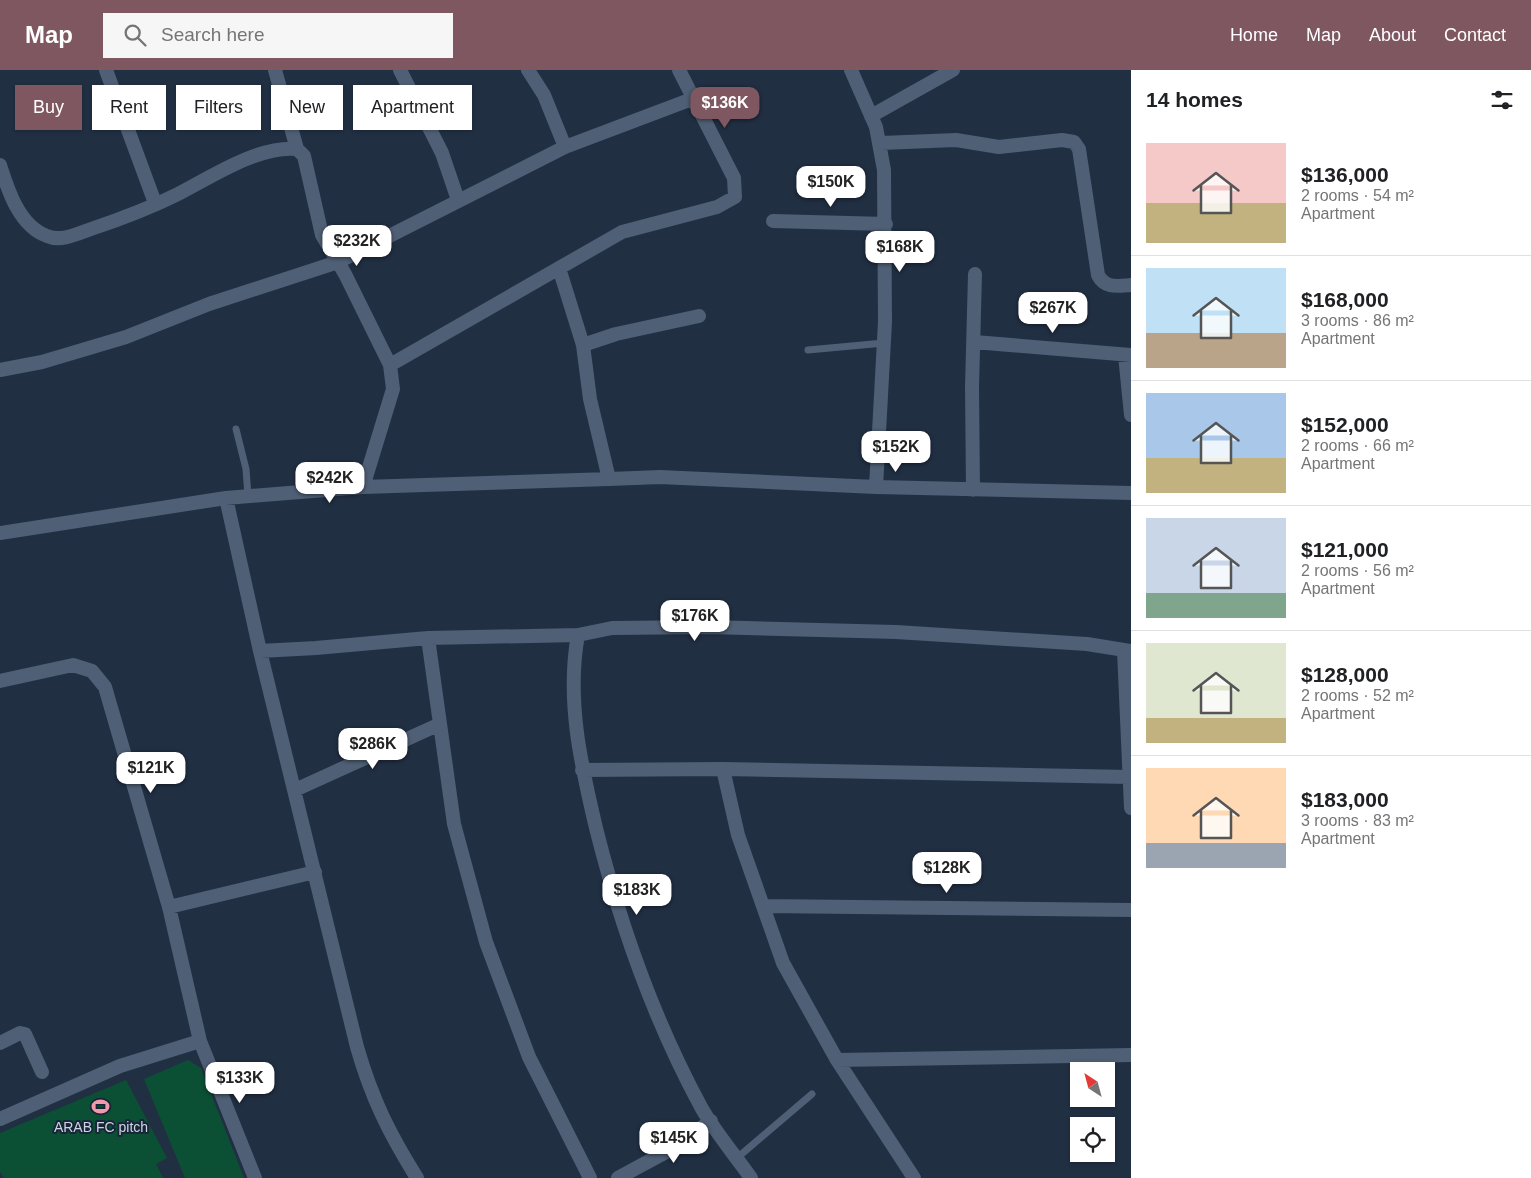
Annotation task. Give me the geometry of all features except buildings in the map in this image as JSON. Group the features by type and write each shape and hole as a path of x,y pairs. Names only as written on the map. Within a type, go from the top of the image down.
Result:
{"street":[{"path":"106,70 155,204"},
{"path":"275,70 297,149 304,156 322,235 338,262 390,365 393,388 363,487"},
{"path":"400,70 442,152 458,200"},
{"path":"528,70 544,94 565,147"},
{"path":"390,365 622,232 717,207 735,197 734,178 692,99 679,70"},
{"path":"851,70 871,116 880,143 886,224 884,343 876,487"},
{"path":"871,116 953,70"},
{"path":"0,370 42,362 126,337 209,304 338,262 565,147 692,99"},
{"path":"880,143 956,140 1000,147 1062,140 1074,142 1079,149 1098,275 1105,284 1111,286 1131,285"},
{"path":"0,165 15,204 29,224 47,236 66,238 138,214 178,194 213,173 250,158 287,148 297,149"},
{"path":"773,221 886,224"},
{"path":"559,268 583,345 590,399 609,478"},
{"path":"973,490 972,387 975,274"},
{"path":"583,345 616,334 699,316"},
{"path":"974,342 1128,355 1131,415"},
{"path":"0,533 248,496 363,487 609,478 660,477 876,487 1131,493"},
{"path":"226,498 260,651 357,1047 369,1089 395,1142 417,1178"},
{"path":"260,651 428,638 578,635 612,628 709,627 896,632 1087,644 1128,651 1131,808"},
{"path":"578,635 573,664 573,694 582,770 610,885 654,1006 702,1108 751,1178"},
{"path":"428,638 454,824 486,942 529,1057 590,1178"},
{"path":"0,681 74,665 92,671 105,687 169,907 200,1041 255,1178"},
{"path":"295,790 440,724"},
{"path":"582,770 723,769 1129,777"},
{"path":"723,769 738,835 783,963 837,1060 914,1178"},
{"path":"169,907 315,872"},
{"path":"763,906 1131,910"},
{"path":"0,1043 20,1033 25,1034 42,1072"},
{"path":"0,1120 120,1066 200,1041"},
{"path":"837,1060 1131,1055"},
{"path":"618,1178 666,1152 711,1121"}],"lane":[{"path":"808,350 884,343"},
{"path":"236,429 246,469 248,496"},
{"path":"737,1158 812,1094"}],"green space":[{"path":"188,1060 201,1068 244,1178 185,1178 144,1079"},
{"name":"ARAB FC pitch","path":"126,1080 167,1158 156,1164 163,1178 4,1178 0,1172 0,1133"}],"place":[{"name":"ARAB FC pitch","path":"101,1107"}]}
